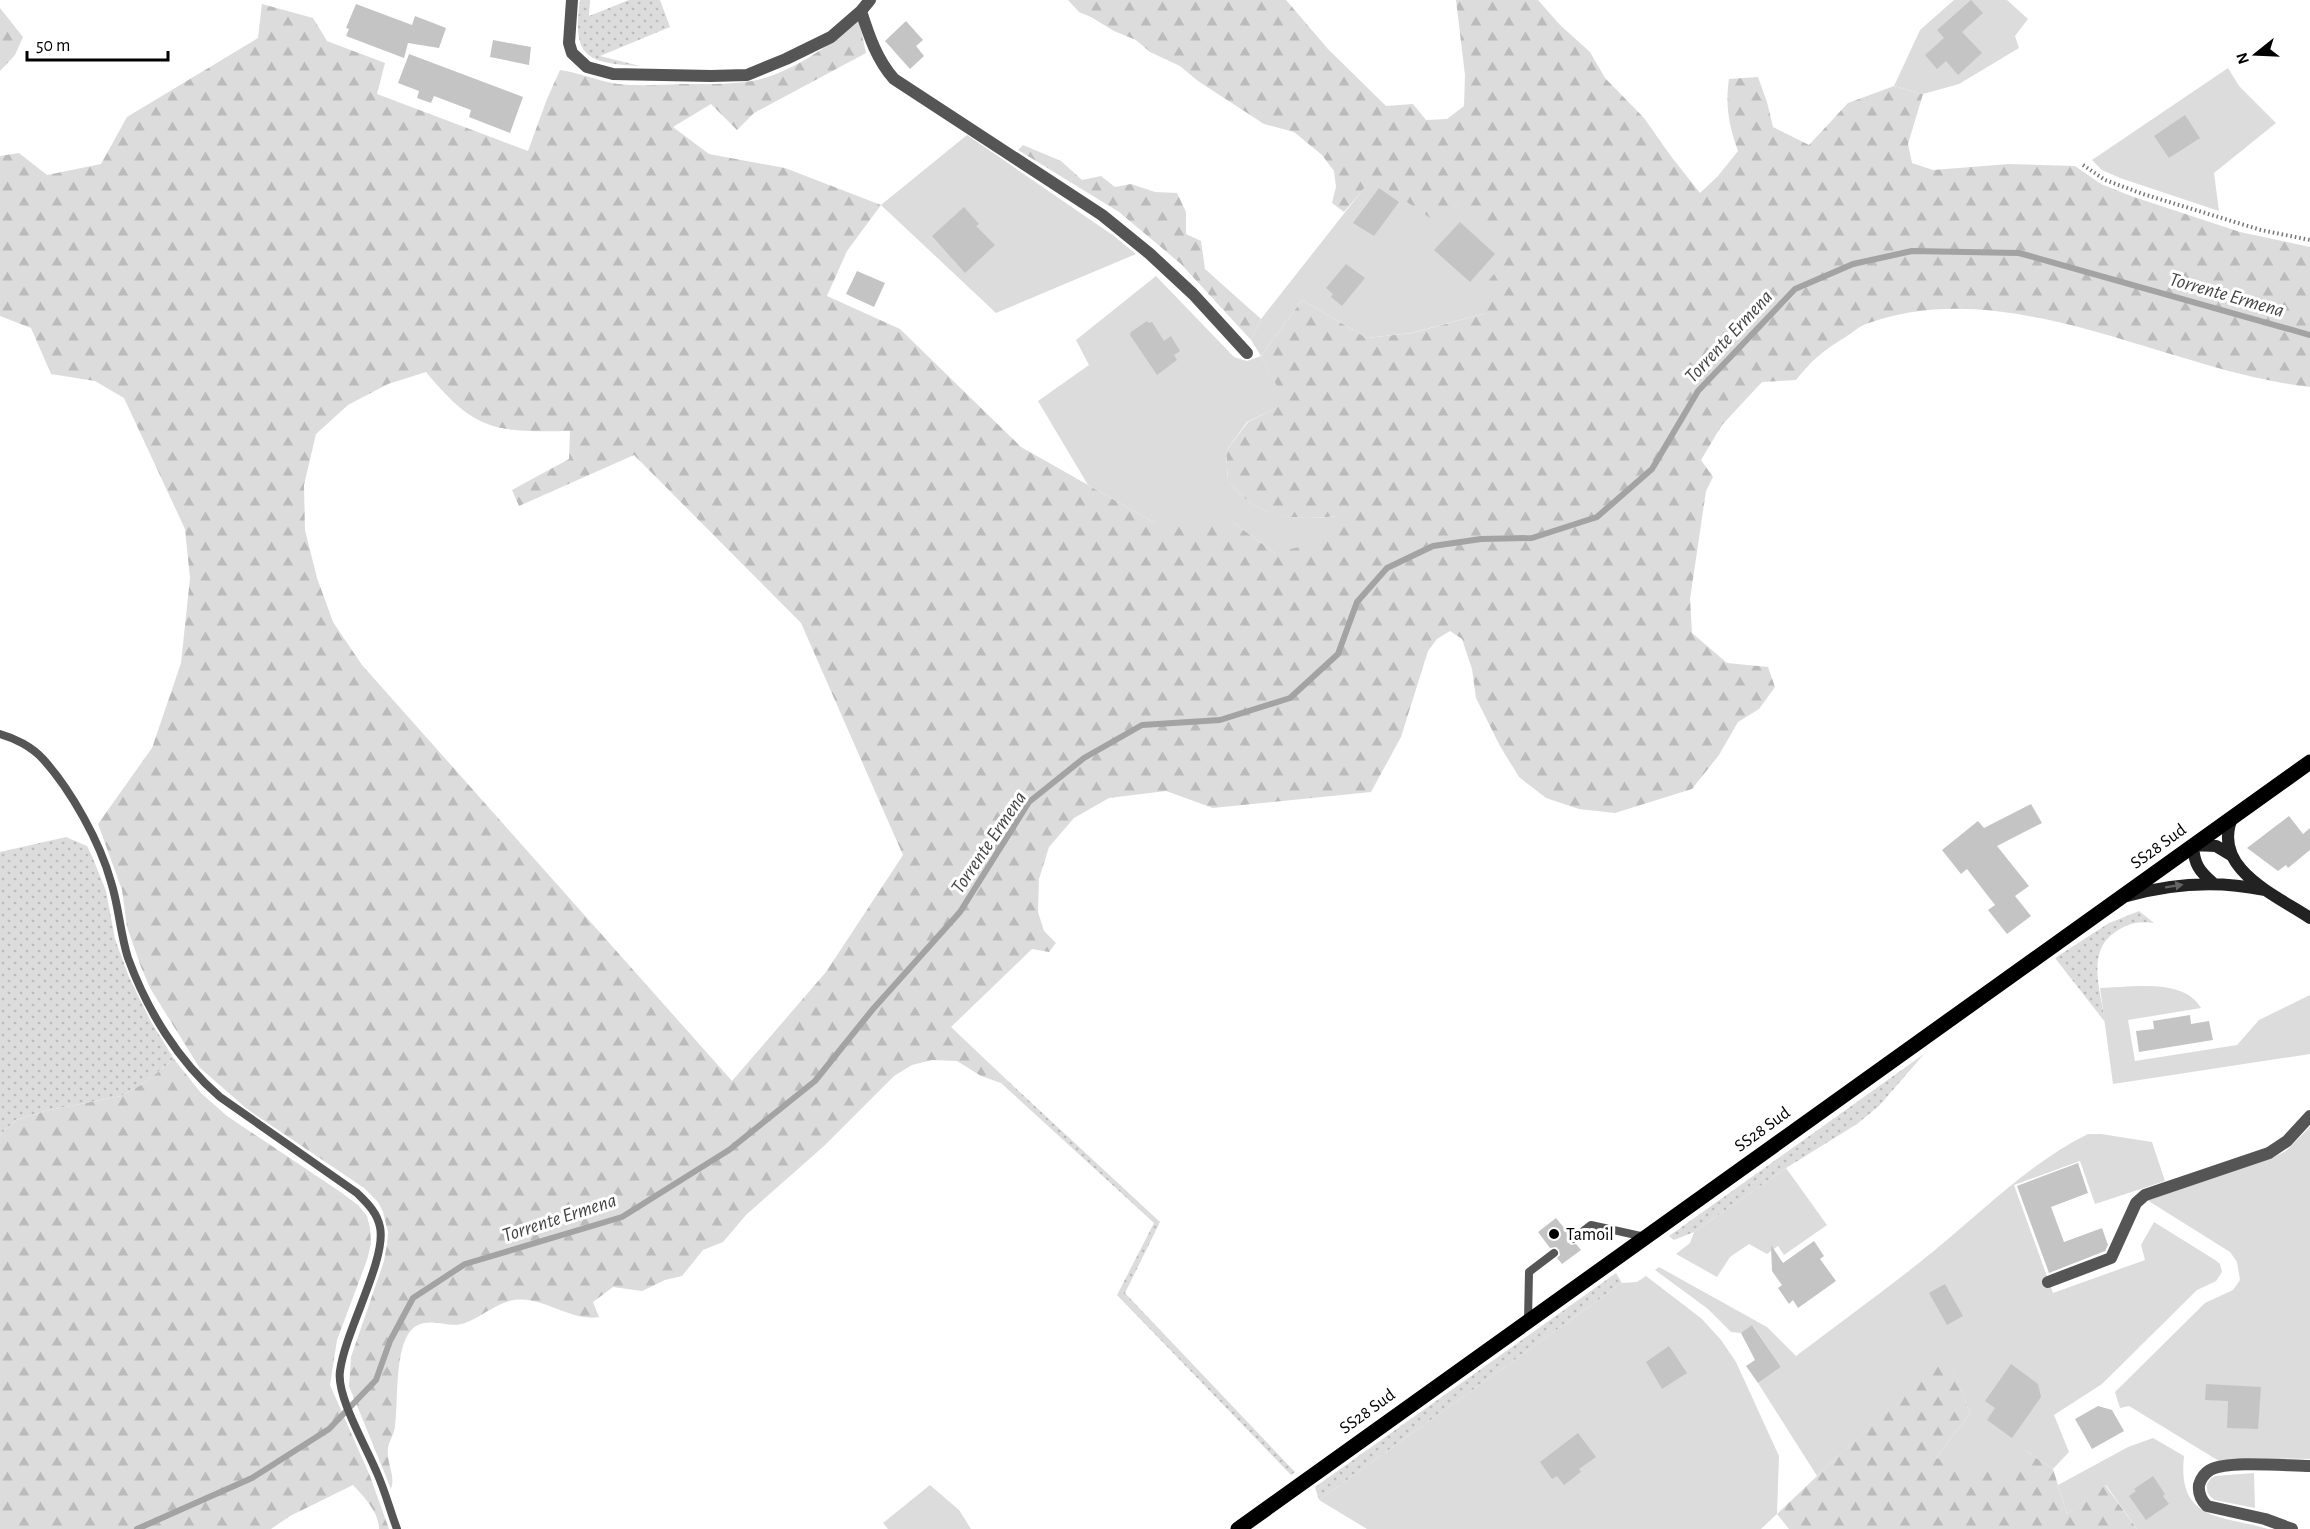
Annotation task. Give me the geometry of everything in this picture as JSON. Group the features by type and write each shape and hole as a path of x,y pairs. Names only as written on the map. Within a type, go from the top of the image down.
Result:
{"main road":[{"name":"SS28 Sud","path":"1238,1529 2310,762"},
{"path":"2231,855 2227,835 2233,816"},
{"path":"2213,883 2199,872 2194,860 2193,845 2216,846 2231,855 2250,878 2265,890 2310,918"},
{"path":"2118,899 2153,889 2185,884 2244,885 2265,890"}],"street":[{"path":"572,0 568,32 572,53 587,67 613,74 711,76 747,75 786,59 831,37 870,0"},
{"path":"861,11 884,68 894,80 1102,215 1150,254 1247,352"},
{"path":"2048,1282 2111,1258 2136,1203 2145,1196 2269,1153 2287,1141 2310,1116"},
{"path":"2292,1529 2265,1519 2207,1506 2200,1495 2200,1481 2208,1471 2221,1467 2310,1466"}],"lane":[{"path":"0,734 14,738 42,757 97,842 112,884 128,957 154,1014 179,1054 220,1098 357,1193 376,1214 380,1227 378,1254 344,1347 339,1383 378,1473 397,1529"},
{"path":"1572,1239 1591,1225 1645,1237"},
{"path":"1528,1320 1529,1272 1554,1253"}],"path":[{"path":"2084,165 2105,180 2143,194 2261,230 2310,240"}],"green space":[{"path":"580,0 590,0 589,16 629,0 660,0 670,27 600,56 640,66 595,59 581,45 578,34"},
{"path":"1068,0 1286,0 1328,49 1386,106 1413,104 1426,120 1447,119 1464,106 1465,75 1456,0 1538,0 1560,25 1590,52 1605,78 1644,118 1700,193 1718,176 1738,151 1729,115 1727,98 1729,79 1758,77 1773,127 1809,145 1848,103 1894,86 1923,94 1908,144 1912,163 1933,170 2009,164 2075,166 2101,184 2131,196 2240,232 2310,247 2310,387 2256,378 2032,316 1976,309 1920,311 1866,324 1825,351 1796,380 1762,382 1722,425 1701,460 1713,477 1706,491 1690,599 1692,633 1727,663 1768,667 1775,687 1759,709 1738,722 1719,755 1692,789 1615,813 1579,809 1546,798 1519,777 1500,746 1476,698 1472,669 1462,639 1450,631 1437,639 1428,651 1401,737 1371,792 1213,808 1166,791 1109,798 1074,818 1049,847 1039,879 1038,912 1044,931 1056,943 1049,952 1032,949 951,1027 1008,1081 1001,1083 981,1076 957,1061 932,1060 912,1065 894,1076 824,1146 746,1215 723,1242 703,1250 682,1276 665,1280 642,1291 613,1287 593,1302 599,1317 578,1316 536,1302 514,1300 501,1304 465,1323 453,1325 428,1323 416,1326 409,1333 400,1358 395,1427 388,1448 391,1489 349,1386 351,1357 384,1261 388,1232 383,1212 378,1202 364,1188 247,1109 199,1067 150,988 127,927 122,890 98,824 152,748 181,663 190,578 185,529 124,398 95,381 51,374 31,328 0,316 0,156 19,153 47,175 101,164 127,117 258,38 262,4 313,18 327,41 385,63 377,94 528,151 560,70 626,85 715,84 752,81 766,78 795,65 823,49 859,21 866,53 754,113 737,130 711,104 673,127 709,154 785,168 881,205 847,251 827,296 900,329 1021,447 1155,523 1234,523 1275,553 1338,516 1303,518 1269,512 1248,501 1228,481 1226,451 1248,422 1285,403 1261,356 1302,300 1367,338 1412,333 1486,313 1458,204 1439,225 1372,179 1344,212 1332,203 1336,187 1334,171 1322,155 1294,132 1264,124 1198,81 1180,66 1150,52 1136,40 1079,12","holes":["426,372 443,392 473,417 504,429 570,431 569,459 512,490 519,506 634,455 801,623 903,855 826,972 732,1081 362,665 333,622 317,578 305,530 304,485 316,434 348,405 388,384"]},
{"path":"1954,0 2007,0 2028,19 2015,36 2019,48 1959,84 1923,94 1894,86 1920,30"},
{"path":"0,8 23,37 15,55 0,71"},
{"path":"2228,68 2239,86 2276,123 2214,173 2219,211 2120,178 2102,170 2092,160"},
{"path":"967,135 1114,236 1136,254 996,313 881,205"},
{"path":"1023,145 1061,161 1082,180 1101,176 1115,187 1131,184 1155,192 1177,193 1186,212 1186,234 1201,241 1205,269 1261,319 1251,340 1181,264 1119,212 1018,150"},
{"path":"1372,178 1439,224 1459,203 1512,252 1489,280 1486,313 1411,333 1367,338 1302,300 1261,356 1251,340 1261,319"},
{"path":"1156,276 1234,357 1247,361 1261,356 1286,403 1247,422 1226,451 1228,481 1248,501 1270,512 1304,518 1339,516 1315,543 1275,553 1234,523 1155,523 1088,485 1038,401 1089,365 1076,340"},
{"path":"66,837 87,846 92,856 106,891 115,939 129,977 150,1020 174,1059 143,1084 121,1096 45,1111 16,1120 0,1135 0,852"},
{"path":"2139,911 2154,923 2138,923 2124,927 2105,941 2100,951 2098,974 2105,1022 2055,958 2109,923"},
{"path":"2155,986 2169,988 2193,998 2201,1008 2128,1020 2135,1061 2237,1045 2259,1020 2310,995 2310,1054 2113,1084 2100,988"},
{"path":"1924,1054 1879,1106 1857,1124 1786,1168 1694,1232 1674,1240 1669,1236"},
{"path":"174,1059 201,1093 227,1116 342,1193 358,1205 367,1216 371,1244 337,1340 330,1385 370,1476 389,1529 379,1529 374,1511 353,1485 290,1516 271,1529 0,1529 0,1135 16,1120 45,1111 121,1096 143,1084"},
{"path":"1008,1081 1160,1222 1125,1293 1295,1472 1291,1475 1117,1295 1154,1223 1001,1083"},
{"path":"2310,1127 2310,1459 2251,1458 2219,1461 2129,1406 2120,1408 2115,1392 2205,1303 2233,1290 2240,1280 2237,1262 2230,1252 2147,1200 2274,1157 2286,1151"},
{"path":"2088,1134 2152,1142 2165,1181 2095,1204 2080,1161 2014,1185 2053,1293 2145,1260 2141,1245 2154,1222 2215,1260 2220,1264 2222,1272 2216,1281 2197,1290 2102,1384 2054,1415 2069,1452 2053,1469 2026,1451 2002,1476 1936,1458 1970,1413 1947,1354 1817,1476 1758,1383 1781,1367 1753,1326 1741,1333 1731,1332 1708,1309 1655,1270 1659,1267 1767,1327 1796,1356 1918,1264 2027,1173"},
{"path":"1786,1168 1827,1225 1784,1255 1778,1246 1767,1254 1749,1244 1730,1257 1717,1277 1676,1254 1690,1243 1694,1232"},
{"path":"1616,1273 1622,1283 1319,1500 1315,1487"},
{"path":"1646,1276 1702,1319 1721,1340 1736,1362 1779,1456 1777,1514 1761,1529 1367,1529 1319,1500 1622,1283 1637,1282"},
{"path":"1947,1353 1970,1413 1936,1458 2026,1451 2053,1469 2067,1514 2105,1485 2137,1529 1789,1529 1777,1514"},
{"path":"2153,1438 2184,1456 2184,1478 2188,1493 2195,1504 2219,1517 2268,1529 2137,1529 2106,1485 2067,1514 2058,1485 2128,1447"},
{"path":"2254,1473 2255,1508 2215,1500 2207,1491 2209,1481 2215,1476"},
{"path":"930,1485 959,1510 971,1529 888,1529 883,1523"}],"building":[{"path":"1971,0 1983,13 1962,32 1982,53 1958,75 1946,61 1937,69 1925,55 1944,38 1937,30"},
{"path":"356,4 412,25 415,16 446,28 439,48 408,43 404,58 346,36 349,29 346,28"},
{"path":"906,21 923,40 916,46 924,56 910,69 885,41"},
{"path":"493,40 531,47 529,65 490,57"},
{"path":"409,54 523,97 510,133 469,117 471,110 434,96 431,103 417,98 419,91 398,83"},
{"path":"2185,115 2200,138 2169,158 2154,136"},
{"path":"1379,188 1399,202 1374,236 1353,223"},
{"path":"964,207 979,224 976,226 995,245 965,273 932,236"},
{"path":"1460,222 1495,254 1470,282 1434,250"},
{"path":"1346,264 1365,278 1342,306 1331,297 1333,294 1326,288"},
{"path":"857,271 885,283 874,307 846,294"},
{"path":"1147,321 1152,322 1164,341 1171,336 1180,351 1174,355 1177,360 1157,375 1130,335"},
{"path":"2031,804 2042,823 1997,846 2029,886 2015,896 2031,916 2007,934 1988,910 1995,905 1967,869 1961,874 1942,850 1978,821 1984,828"},
{"path":"2289,816 2303,834 2310,828 2310,850 2288,868 2286,865 2278,871 2247,848"},
{"path":"2190,1015 2191,1024 2209,1021 2213,1040 2139,1052 2136,1031 2154,1029 2153,1021"},
{"path":"2078,1163 2088,1193 2051,1207 2064,1242 2102,1228 2108,1245 2105,1251 2049,1273 2017,1186"},
{"path":"1556,1218 1569,1234 1568,1242 1571,1245 1576,1244 1581,1250 1562,1264 1557,1258 1560,1255 1559,1250 1556,1247 1550,1248 1538,1232"},
{"path":"1814,1241 1824,1256 1820,1259 1836,1281 1798,1308 1793,1300 1789,1304 1778,1288 1782,1285 1772,1271 1771,1245 1783,1263"},
{"path":"1945,1284 1963,1316 1947,1325 1929,1293"},
{"path":"1752,1325 1781,1367 1758,1383 1746,1366 1755,1360 1741,1333"},
{"path":"1669,1346 1687,1373 1662,1389 1646,1362"},
{"path":"2011,1364 2038,1384 2041,1397 2012,1438 1987,1420 1995,1408 1985,1401"},
{"path":"2206,1384 2261,1387 2258,1429 2227,1428 2228,1401 2205,1400"},
{"path":"2098,1406 2112,1410 2124,1431 2092,1449 2075,1419"},
{"path":"1578,1433 1596,1457 1579,1469 1581,1472 1564,1485 1557,1476 1552,1479 1540,1462"},
{"path":"2153,1476 2169,1504 2146,1520 2129,1496 2136,1491 2134,1489"}],"waterway":[{"name":"Torrente Ermena","path":"137,1529 252,1478 329,1429 376,1380 390,1341 413,1298 465,1264 622,1217 729,1150 815,1081 873,1009 960,912 1029,802 1084,758 1142,725 1220,720 1290,698 1338,654 1357,602 1387,568 1433,546 1481,539 1532,538 1597,517 1652,469 1698,391 1795,289 1853,264 1912,251 2019,253 2310,335"}],"place":[{"name":"Tamoil","path":"1554,1234"}]}
